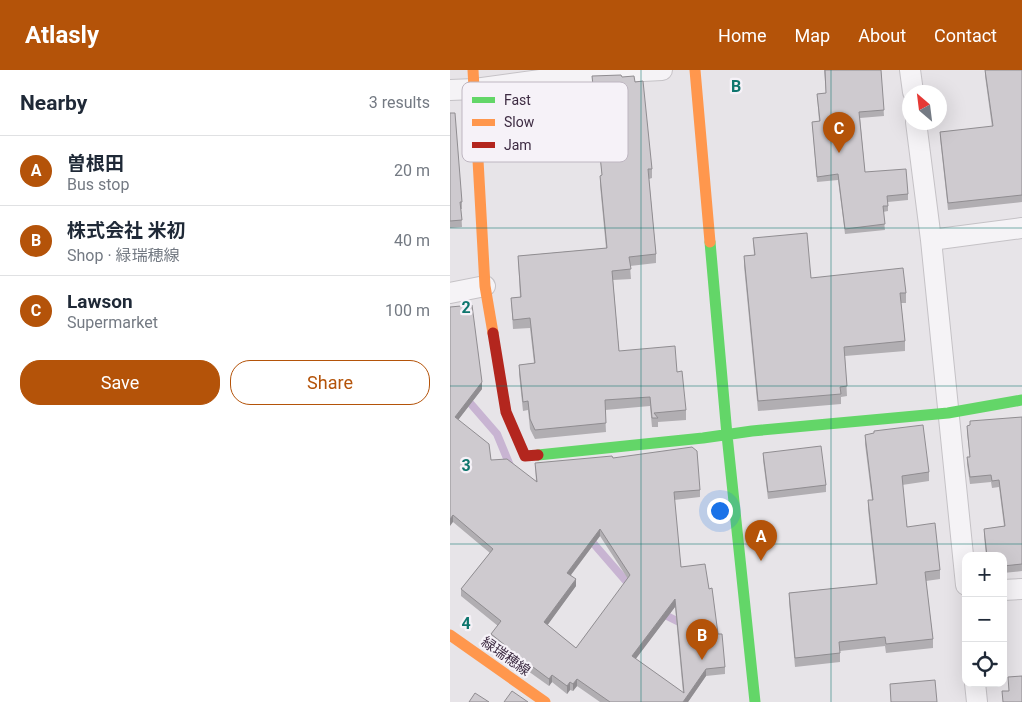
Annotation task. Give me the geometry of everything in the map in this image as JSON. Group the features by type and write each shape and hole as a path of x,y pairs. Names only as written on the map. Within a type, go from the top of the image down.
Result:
{"street":[{"path":"474,79 662,70"},
{"path":"695,70 728,435 755,702"},
{"path":"910,70 912,85"},
{"path":"450,90 462,84"},
{"path":"917,130 931,240 963,552"},
{"path":"478,162 485,286 506,412 525,456 762,430 948,413 1022,400"},
{"path":"931,240 1022,228"},
{"path":"450,293 485,286"},
{"path":"1007,590 1022,588"},
{"name":"緑瑞穂線","path":"450,635 545,702"},
{"path":"975,687 977,702"}],"building":[{"path":"825,70 881,70 884,110 859,112 865,172 906,169 908,194 887,196 888,206 883,206 885,224 845,229 838,174 817,177 812,122 820,121 817,94 826,93"},
{"path":"985,70 1022,70 1022,195 948,203 940,132 993,126"},
{"path":"592,76 634,76 635,82 643,81 652,169 648,169 656,254 629,257 631,269 612,271 619,351 675,346 677,372 682,371 686,410 654,413 658,418 652,418 650,397 605,400 606,423 535,430 530,419 528,401 523,402 519,365 535,363 530,318 513,320 511,298 521,297 518,256 607,248 600,176 602,175 601,162 628,162 628,82 593,82"},
{"path":"450,113 455,113 462,220 450,221"},
{"path":"807,233 811,278 903,268 906,293 900,293 905,341 844,347 847,386 840,387 841,394 758,401 744,256 755,255 753,238"},
{"path":"472,305 482,382 455,417 489,444 491,460 507,459 537,482 535,463 612,456 613,458 692,447 697,451 700,490 674,492 681,567 705,564 709,589 712,588 718,634 722,634 725,667 706,669 683,702 610,702 577,679 573,684 570,682 567,686 552,675 549,679 491,634 501,621 461,589 493,549 453,515 450,519 450,307","holes":["600,529 630,575 576,648 544,622 576,579 567,573","675,599 684,693 632,656"]},
{"path":"1022,417 1022,564 1007,566 1007,552 987,552 984,529 1005,526 999,480 992,481 991,475 970,477 967,457 970,457 967,426 970,425 970,421"},
{"path":"923,425 929,472 902,476 907,527 935,523 940,570 925,572 933,639 886,644 885,637 839,642 840,653 795,658 789,593 877,584 868,500 873,500 865,435 874,433 874,431"},
{"path":"821,446 826,485 768,492 763,453"},
{"path":"1022,676 1022,702 1003,702 1002,691 1009,691 1008,677"},
{"path":"935,680 937,702 891,702 890,684"},
{"path":"512,691 528,702 504,702"},
{"path":"475,693 489,702 469,702"}],"waterway":[{"path":"450,386 464,396 497,434 511,468"},
{"path":"587,536 632,588"},
{"path":"659,612 677,621"}],"traffic: fast":[{"path":"710,242 727,435 755,702"},
{"path":"538,455 752,431 948,413 1022,400"}],"traffic: slow":[{"path":"473,70 474,82"},
{"path":"695,70 710,242"},
{"path":"478,162 485,286 493,333"},
{"path":"450,635 545,702"}],"traffic: jam":[{"path":"493,333 506,412 525,456 538,455"}],"place":[{"name":"Lawson","path":"839,153"},
{"name":"曽根田","path":"761,561"},
{"name":"株式会社 米初","path":"702,660"}]}
